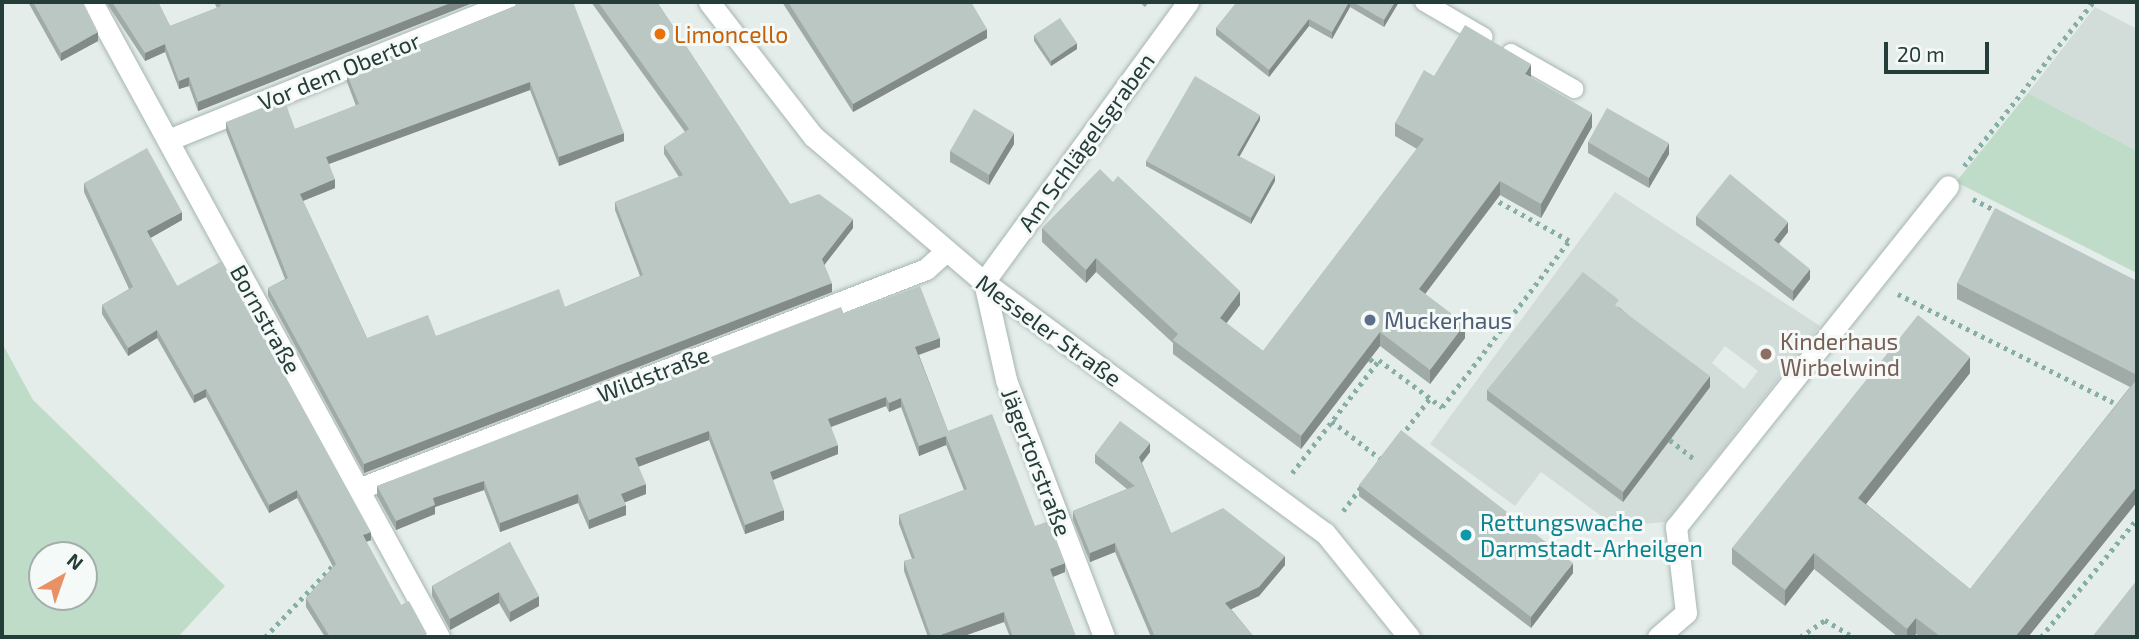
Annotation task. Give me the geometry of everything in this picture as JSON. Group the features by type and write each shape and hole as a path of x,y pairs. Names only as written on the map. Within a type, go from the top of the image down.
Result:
{"street":[{"name":"Bornstraße","path":"92,2 439,637"},
{"name":"Vor dem Obertor","path":"168,140 510,2"},
{"name":"Messeler Straße","path":"709,2 813,136 944,253 1325,533 1409,637"},
{"name":"Am Schlägelsgraben","path":"984,282 1188,2"},
{"path":"1658,637 1686,613 1676,527 1948,186"},
{"name":"Wildstraße","path":"358,489 926,269 944,253"},
{"name":"Jägertorstraße","path":"984,282 1006,380 1104,637"}],"lane":[{"path":"1424,2 1574,89"}],"path":[{"path":"2007,216 1948,186 2093,2"},
{"path":"1275,495 1379,360 1442,407 1569,241 1488,196"},
{"path":"1872,281 2113,402"},
{"path":"1370,359 1376,364"},
{"path":"1398,439 1430,398"},
{"path":"1332,421 1382,460"},
{"path":"1375,469 1390,449"},
{"path":"1325,533 1367,479"},
{"path":"2041,637 2137,519"},
{"path":"265,637 375,520"},
{"path":"1800,637 1825,620 1853,637"}],"shaded area":[{"path":"2095,7 2137,29 2137,151 2028,93"},
{"name":"Kinderhaus Wirbelwind","path":"1615,192 1820,326 1666,522 1615,526 1541,472 1515,506 1430,444","holes":["1725,346 1758,371 1744,389 1712,363"]}],"green space":[{"path":"2028,93 2137,151 2137,273 1956,182"},
{"path":"2,343 33,400 225,586 178,637 2,637"}],"building":[{"path":"33,2 83,2 98,32 61,53"},
{"path":"112,2 158,2 170,26 221,6 219,2 453,2 198,102 189,77 179,81 165,44 145,53"},
{"path":"516,2 573,2 624,133 559,157 530,82 326,157 335,179 300,194 367,338 428,315 436,336 559,289 565,307 643,275 615,202 683,175 664,146 689,129 598,2 657,2 790,204 819,194 853,219 822,259 832,283 364,464 268,288 288,278 226,122 284,99 295,129 359,104 347,74 515,6"},
{"path":"788,2 971,2 987,29 853,104"},
{"path":"1237,2 1349,2 1332,32 1309,19 1269,70 1216,28"},
{"path":"1353,2 1395,2 1384,20"},
{"path":"1060,18 1077,43 1051,61 1034,35"},
{"path":"1465,25 1531,64 1525,74 1592,113 1541,204 1500,181 1419,289 1465,324 1430,370 1380,332 1301,436 1173,340 1178,334 1096,258 1086,270 1042,228 1100,169 1113,182 1118,176 1240,291 1220,318 1263,351 1424,139 1395,123 1424,70 1434,76"},
{"path":"1195,76 1260,115 1237,155 1275,175 1251,218 1146,161"},
{"path":"1607,108 1669,143 1649,178 1588,142"},
{"path":"974,109 1014,133 989,175 950,151"},
{"path":"147,148 182,212 147,231 177,286 222,261 371,532 363,535 401,605 409,601 427,634 422,637 330,637 306,598 336,564 297,490 269,505 206,389 194,395 157,330 128,348 102,305 133,287 84,183"},
{"path":"1730,174 1788,222 1774,240 1810,269 1793,291 1696,216"},
{"path":"1995,208 2137,281 2137,375 1957,283"},
{"path":"1583,272 1619,300 1615,305 1710,376 1623,492 1487,390"},
{"path":"920,286 940,338 915,347 948,431 992,414 1035,526 1049,521 1065,563 1050,569 1076,637 1013,637 1004,612 931,637 904,561 915,558 899,515 967,489 946,436 919,446 901,398 889,403 886,397 828,419 838,445 770,472 784,510 745,525 709,431 635,458 646,484 621,494 626,505 589,520 578,494 500,523 484,481 433,498 435,505 396,521 377,486 841,307 844,314"},
{"path":"1918,315 1970,357 1858,498 1970,589 2137,379 2137,486 2015,637 1941,637 1916,618 1907,629 1814,553 1785,590 1732,548"},
{"path":"1120,421 1150,443 1139,457 1171,533 1223,508 1285,556 1259,587 1225,603 1254,637 1155,637 1115,543 1090,553 1073,511 1135,486 1095,454"},
{"name":"Rettungswache Darmstadt-Arheilgen","path":"1401,430 1573,563 1531,617 1359,485"},
{"path":"510,542 539,596 510,612 499,592 450,619 432,586"},
{"path":"2137,580 2137,637 2092,637"}],"place":[{"name":"Limoncello","path":"660,34"},
{"name":"Muckerhaus","path":"1370,320"},
{"name":"Kinderhaus Wirbelwind","path":"1766,354"},
{"name":"Rettungswache Darmstadt-Arheilgen","path":"1466,535"}]}
